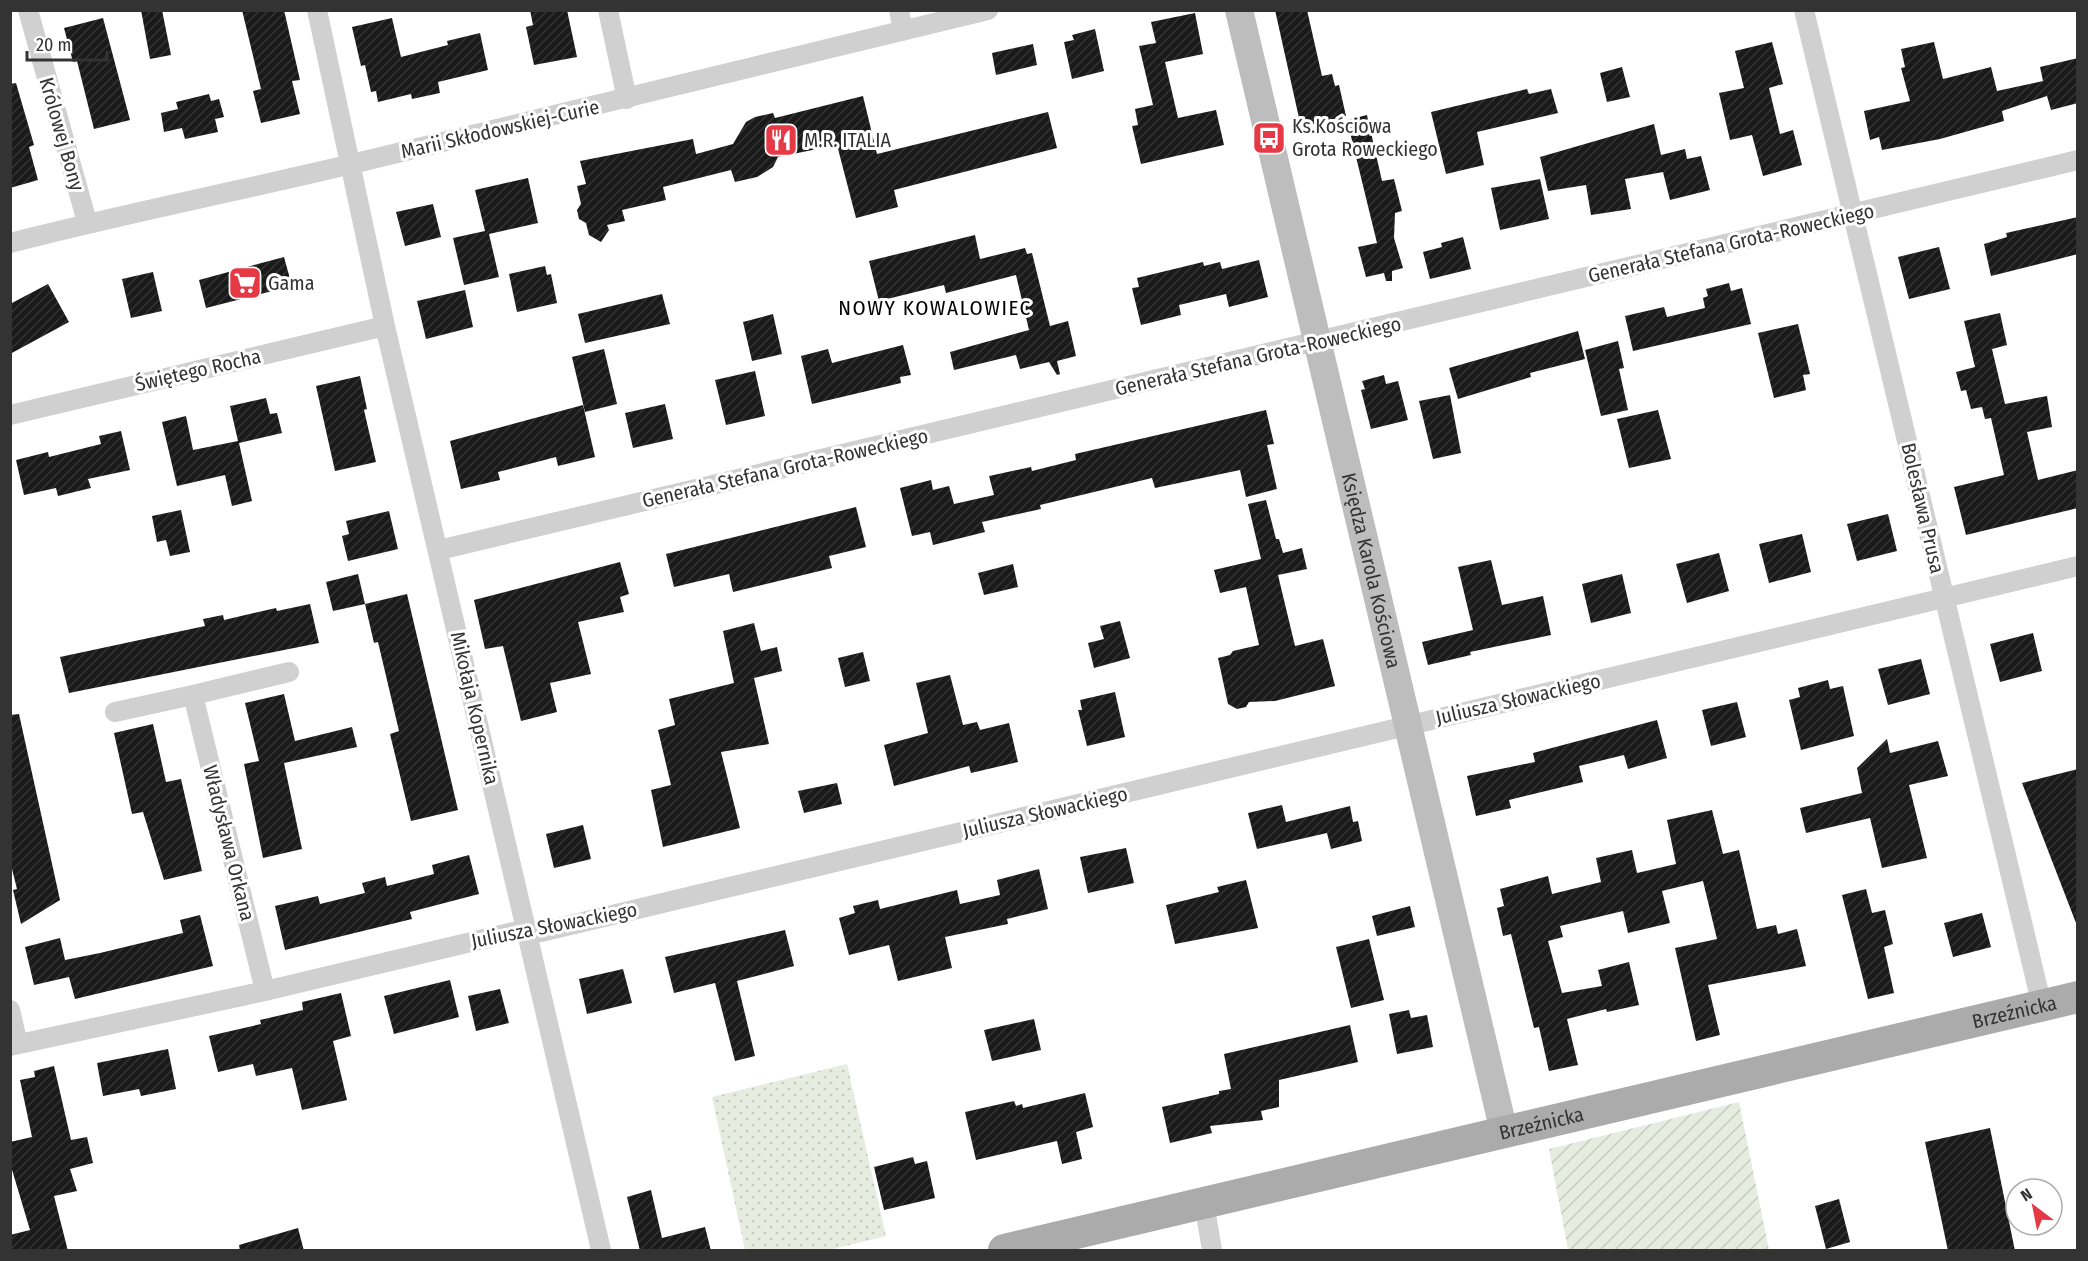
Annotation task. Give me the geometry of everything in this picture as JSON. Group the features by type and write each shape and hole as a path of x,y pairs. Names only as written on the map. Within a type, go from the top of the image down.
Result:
{"main road":[{"name":"Brzeźnicka","path":"1004,1251 2078,998"}],"street":[{"name":"Królowej Bony","path":"28,10 87,222"},
{"name":"Mikołaja Kopernika","path":"317,10 385,326 601,1251"},
{"path":"608,10 627,99"},
{"path":"899,10 903,31"},
{"name":"Marii Skłodowskiej-Curie","path":"10,243 87,222 350,165 988,10"},
{"name":"Księdza Karola Kościowa","path":"1239,10 1504,1132"},
{"name":"Bolesława Prusa","path":"1804,10 2042,1006"},
{"name":"Generała Stefana Grota-Roweckiego","path":"439,550 2078,160"},
{"name":"Świętego Rocha","path":"10,415 385,326"},
{"name":"Juliusza Słowackiego","path":"14,1045 265,991 513,932 541,932 2078,566"},
{"path":"115,712 289,672"},
{"name":"Władysława Orkana","path":"193,695 265,991"},
{"path":"10,1010 14,1045"},
{"path":"1204,1203 1212,1251"}],"shaded area":[{"path":"847,1064 886,1236 829,1250 745,1250 712,1097"},
{"path":"1739,1102 1769,1250 1568,1250 1549,1149"}],"building":[{"path":"141,10 162,10 171,55 150,59"},
{"path":"242,10 284,10 300,80 292,81 300,114 261,123 253,91 261,89"},
{"path":"530,10 567,10 577,57 534,65 526,27 533,25"},
{"path":"1275,10 1307,10 1322,76 1332,74 1335,86 1339,85 1346,116 1301,127"},
{"path":"1195,13 1203,54 1165,62 1178,118 1216,110 1224,145 1141,164 1132,126 1138,125 1135,109 1153,105 1139,46 1156,43 1151,22"},
{"path":"103,18 130,120 94,129 77,61 73,62 64,28"},
{"path":"392,18 401,57 448,45 447,41 480,33 488,70 438,82 440,93 412,99 411,94 378,102 376,91 371,92 365,65 361,66 352,27"},
{"path":"1095,29 1104,71 1072,79 1064,42 1074,40 1072,35"},
{"path":"1772,42 1783,84 1769,88 1780,134 1793,130 1802,165 1763,176 1752,135 1730,140 1719,93 1744,88 1735,51"},
{"path":"1934,42 1943,79 1991,67 1997,91 2043,81 2040,67 2078,58 2078,103 2051,110 2047,96 2002,111 2004,121 1940,139 1882,150 1879,137 1870,140 1864,111 1910,101 1901,68 1905,67 1901,49"},
{"path":"1033,44 1037,65 996,75 992,53"},
{"path":"1622,67 1630,97 1607,102 1600,73"},
{"path":"16,83 34,145 29,147 38,180 10,188 10,84"},
{"path":"1527,89 1529,94 1551,89 1558,113 1477,132 1484,165 1446,174 1431,112"},
{"path":"209,94 211,101 219,99 224,117 215,119 218,132 185,139 182,128 164,132 161,113 178,109 176,102"},
{"path":"863,96 877,154 1048,112 1057,148 894,190 898,207 856,218 837,145 778,157 773,167 757,177 735,182 731,170 663,187 666,200 622,210 625,221 607,225 609,230 601,242 589,235 586,223 579,219 577,210 581,204 577,186 586,184 580,161 693,139 696,154 733,144 746,122 755,117 773,113 775,118"},
{"path":"1367,115 1382,181 1394,179 1402,211 1395,213 1394,238 1403,268 1392,271 1392,281 1386,281 1384,273 1366,277 1358,247 1377,243 1347,120"},
{"path":"1654,124 1661,155 1685,149 1687,159 1701,156 1710,190 1670,200 1663,172 1625,179 1631,209 1591,215 1586,185 1548,191 1540,157"},
{"path":"528,178 538,223 489,234 499,277 464,285 453,238 485,231 475,190"},
{"path":"1540,179 1549,219 1500,230 1491,188"},
{"path":"433,204 441,237 405,246 396,212"},
{"path":"2078,217 2078,254 1991,276 1984,244 2007,237 2006,233"},
{"path":"975,235 980,259 1025,248 1027,254 1032,253 1050,326 1068,321 1076,356 1057,361 1060,374 1057,375 1049,362 1020,369 1016,355 954,370 950,352 1029,330 1016,275 946,293 944,285 879,301 869,261"},
{"path":"1463,237 1471,269 1430,279 1423,252 1442,247 1441,243"},
{"path":"1939,247 1950,289 1909,299 1898,257"},
{"name":"Gama","path":"284,257 292,286 206,308 199,280"},
{"path":"1259,260 1268,297 1229,307 1226,294 1179,305 1181,315 1141,325 1132,288 1139,287 1137,278 1203,262 1204,266 1220,262 1222,269"},
{"path":"545,266 547,275 551,274 557,303 517,312 509,274"},
{"path":"153,272 162,311 131,318 122,279"},
{"path":"1729,283 1731,291 1742,288 1751,324 1633,351 1625,316 1664,307 1667,317 1705,308 1703,298 1708,296 1706,289"},
{"path":"48,284 69,322 10,354 10,304"},
{"path":"465,290 473,327 426,339 417,301"},
{"path":"662,294 670,324 585,343 578,314"},
{"path":"2000,313 2007,345 1992,349 2005,404 2047,396 2052,427 2027,432 2038,480 2078,470 2078,508 1966,535 1954,487 2004,475 1991,418 1985,419 1982,407 1971,409 1966,390 1961,391 1956,372 1975,367 1964,321"},
{"path":"773,314 782,354 752,361 743,322"},
{"path":"1798,324 1810,374 1803,375 1806,390 1774,398 1758,333"},
{"path":"1578,331 1585,359 1530,373 1531,377 1458,399 1449,368"},
{"path":"1618,341 1624,368 1619,369 1628,410 1601,416 1585,350"},
{"path":"903,345 911,375 900,377 901,383 812,404 801,356 828,349 832,363"},
{"path":"604,349 617,404 585,412 572,357"},
{"path":"755,371 765,416 726,425 715,380"},
{"path":"1384,375 1386,384 1398,381 1408,420 1371,429 1361,390 1365,389 1362,381"},
{"path":"360,376 367,409 364,410 376,462 335,471 316,386"},
{"path":"1450,395 1461,453 1433,459 1419,401"},
{"path":"266,398 270,414 277,413 282,433 239,443 252,501 232,506 225,475 177,486 162,422 186,416 193,450 238,441 230,406"},
{"path":"665,404 673,439 633,448 625,413"},
{"path":"583,405 595,457 558,466 556,457 498,472 500,480 461,489 450,441"},
{"path":"1266,410 1274,444 1267,445 1277,489 1246,497 1240,470 1155,488 1152,478 1040,505 1041,509 982,522 985,532 933,545 930,532 912,536 900,488 931,480 933,490 949,486 954,504 994,495 989,476 1031,467 1032,471 1076,460 1075,454"},
{"path":"1658,410 1671,459 1629,468 1617,419"},
{"path":"121,431 130,470 88,479 91,488 58,496 56,488 24,495 16,460 48,452 49,457 101,444 99,436"},
{"path":"1266,500 1276,539 1279,539 1283,553 1302,548 1307,569 1278,575 1295,646 1323,639 1335,686 1275,701 1249,702 1246,707 1237,709 1228,704 1218,658 1230,655 1233,651 1259,645 1246,587 1220,593 1214,570 1261,559 1248,504"},
{"path":"856,507 866,547 829,556 832,568 733,592 729,574 674,587 666,554"},
{"path":"181,510 190,552 170,556 166,540 157,542 152,516"},
{"path":"389,511 398,549 348,561 342,536 349,534 346,521"},
{"path":"1888,514 1897,551 1857,561 1847,524"},
{"path":"1802,534 1811,572 1769,583 1759,544"},
{"path":"1719,553 1729,591 1687,603 1676,564"},
{"path":"1491,560 1502,605 1543,596 1551,635 1470,652 1471,655 1428,665 1422,642 1473,630 1458,567"},
{"path":"620,562 629,594 620,597 624,612 578,622 591,674 550,683 557,712 521,721 503,646 485,649 474,600"},
{"path":"1013,564 1018,587 984,595 978,573"},
{"path":"358,574 365,604 333,611 326,582"},
{"path":"1622,574 1631,613 1591,623 1582,584"},
{"path":"407,594 458,810 411,821 390,734 399,731 378,642 374,643 365,604"},
{"path":"310,604 319,643 69,693 60,657 205,626 203,619 223,615 224,620 276,608 277,611"},
{"path":"1120,621 1130,658 1094,668 1088,643 1104,639 1100,626"},
{"path":"754,623 761,651 777,647 782,671 754,678 769,744 721,752 740,828 663,847 651,790 671,785 658,730 675,725 669,699 734,683 723,631"},
{"path":"2033,633 2042,671 2000,682 1990,644"},
{"path":"863,652 870,681 845,687 838,658"},
{"path":"1921,659 1930,694 1888,705 1878,669"},
{"path":"950,675 963,725 977,722 980,730 1009,723 1018,762 971,773 969,766 894,786 884,745 928,733 916,683"},
{"path":"1828,680 1830,689 1843,686 1854,736 1801,750 1789,700 1800,697 1798,688"},
{"path":"1115,692 1125,737 1087,746 1078,710 1082,710 1080,700"},
{"path":"284,694 295,741 352,727 357,747 284,763 302,849 263,858 244,764 259,761 245,703"},
{"path":"1737,702 1746,737 1711,746 1702,710"},
{"path":"19,714 60,900 21,924 13,890 17,889 10,861 10,715"},
{"path":"1657,720 1667,758 1628,769 1624,755 1579,766 1583,782 1509,800 1511,808 1476,816 1467,776 1535,762 1533,753"},
{"path":"153,724 166,782 181,779 202,871 164,880 143,812 132,814 114,733"},
{"path":"1887,739 1890,753 1938,741 1948,776 1909,785 1927,858 1882,868 1870,818 1806,833 1800,808 1862,793 1857,768"},
{"path":"2078,769 2078,923 2076,923 2022,783"},
{"path":"837,783 842,804 804,813 798,791"},
{"path":"1282,805 1286,822 1350,806 1353,822 1358,821 1362,841 1331,849 1327,833 1257,849 1248,813"},
{"path":"1712,810 1723,854 1739,850 1757,929 1776,925 1778,934 1797,929 1806,966 1708,985 1720,1035 1696,1041 1675,948 1717,939 1703,881 1662,891 1670,923 1628,933 1623,911 1560,926 1563,937 1548,941 1562,993 1602,986 1598,970 1629,962 1639,1005 1607,1012 1606,1009 1567,1019 1578,1065 1549,1071 1539,1027 1534,1028 1511,934 1503,936 1497,908 1504,906 1500,889 1548,876 1552,894 1601,882 1596,858 1632,850 1637,873 1676,864 1667,820"},
{"path":"583,825 591,859 554,868 546,834"},
{"path":"1126,848 1134,883 1088,893 1080,857"},
{"path":"469,855 479,894 410,912 412,919 285,950 275,906 318,896 320,904 365,893 362,883 385,877 387,886 434,874 432,865"},
{"path":"1039,869 1048,909 1007,919 1008,924 945,937 952,968 898,981 889,945 849,955 839,918 855,913 853,906 878,900 880,909 957,890 960,904 1000,895 997,880"},
{"path":"1246,880 1258,928 1175,944 1166,905 1219,892 1217,887"},
{"path":"1866,889 1872,913 1885,910 1893,944 1884,947 1894,993 1868,999 1842,895"},
{"path":"1410,906 1415,927 1377,936 1372,916"},
{"path":"1982,913 1991,947 1953,957 1944,923"},
{"path":"200,915 213,966 75,999 69,977 34,985 25,947 60,938 65,960 183,933 180,920"},
{"path":"785,930 794,966 737,981 755,1056 735,1061 715,983 674,993 665,957"},
{"path":"1369,939 1384,1000 1351,1008 1336,947"},
{"path":"623,969 632,1003 587,1014 579,979"},
{"path":"450,980 459,1017 394,1034 384,996"},
{"path":"500,989 509,1023 476,1031 468,996"},
{"path":"341,993 351,1036 333,1041 347,1100 302,1110 292,1068 256,1076 253,1064 218,1072 209,1036 261,1024 260,1020 303,1010 302,1002"},
{"path":"1409,1010 1411,1018 1427,1015 1433,1047 1397,1054 1389,1014"},
{"path":"1034,1019 1041,1050 992,1061 984,1030"},
{"path":"1350,1025 1358,1062 1279,1080 1279,1107 1261,1111 1263,1120 1210,1126 1212,1133 1170,1143 1162,1107 1219,1094 1219,1091 1231,1089 1224,1054"},
{"path":"168,1049 176,1089 141,1096 139,1089 103,1096 97,1063"},
{"path":"54,1066 71,1140 87,1137 93,1163 70,1169 77,1191 54,1196 68,1251 10,1251 10,1235 30,1230 10,1163 10,1142 32,1137 20,1080 35,1077 34,1071"},
{"path":"1085,1093 1093,1127 1076,1132 1082,1159 1062,1164 1057,1141 976,1160 965,1112 1014,1101 1016,1106 1022,1104 1023,1108"},
{"path":"1990,1128 2004,1197 2004,1237 2012,1237 2015,1251 1948,1251 1925,1142"},
{"path":"913,1157 915,1164 927,1161 935,1198 884,1210 874,1167"},
{"path":"651,1190 662,1238 705,1227 711,1251 640,1251 627,1197"},
{"path":"1839,1199 1850,1242 1826,1249 1815,1206"},
{"path":"298,1228 304,1251 240,1251 239,1245"}],"place":[{"name":"Ks.Kościowa Grota Roweckiego","path":"1269,138"},
{"name":"M.R. ITALIA","path":"781,140"},
{"name":"Gama","path":"245,283"}],"district":[{"name":"NOWY KOWALOWIEC","path":"935,308"}]}
